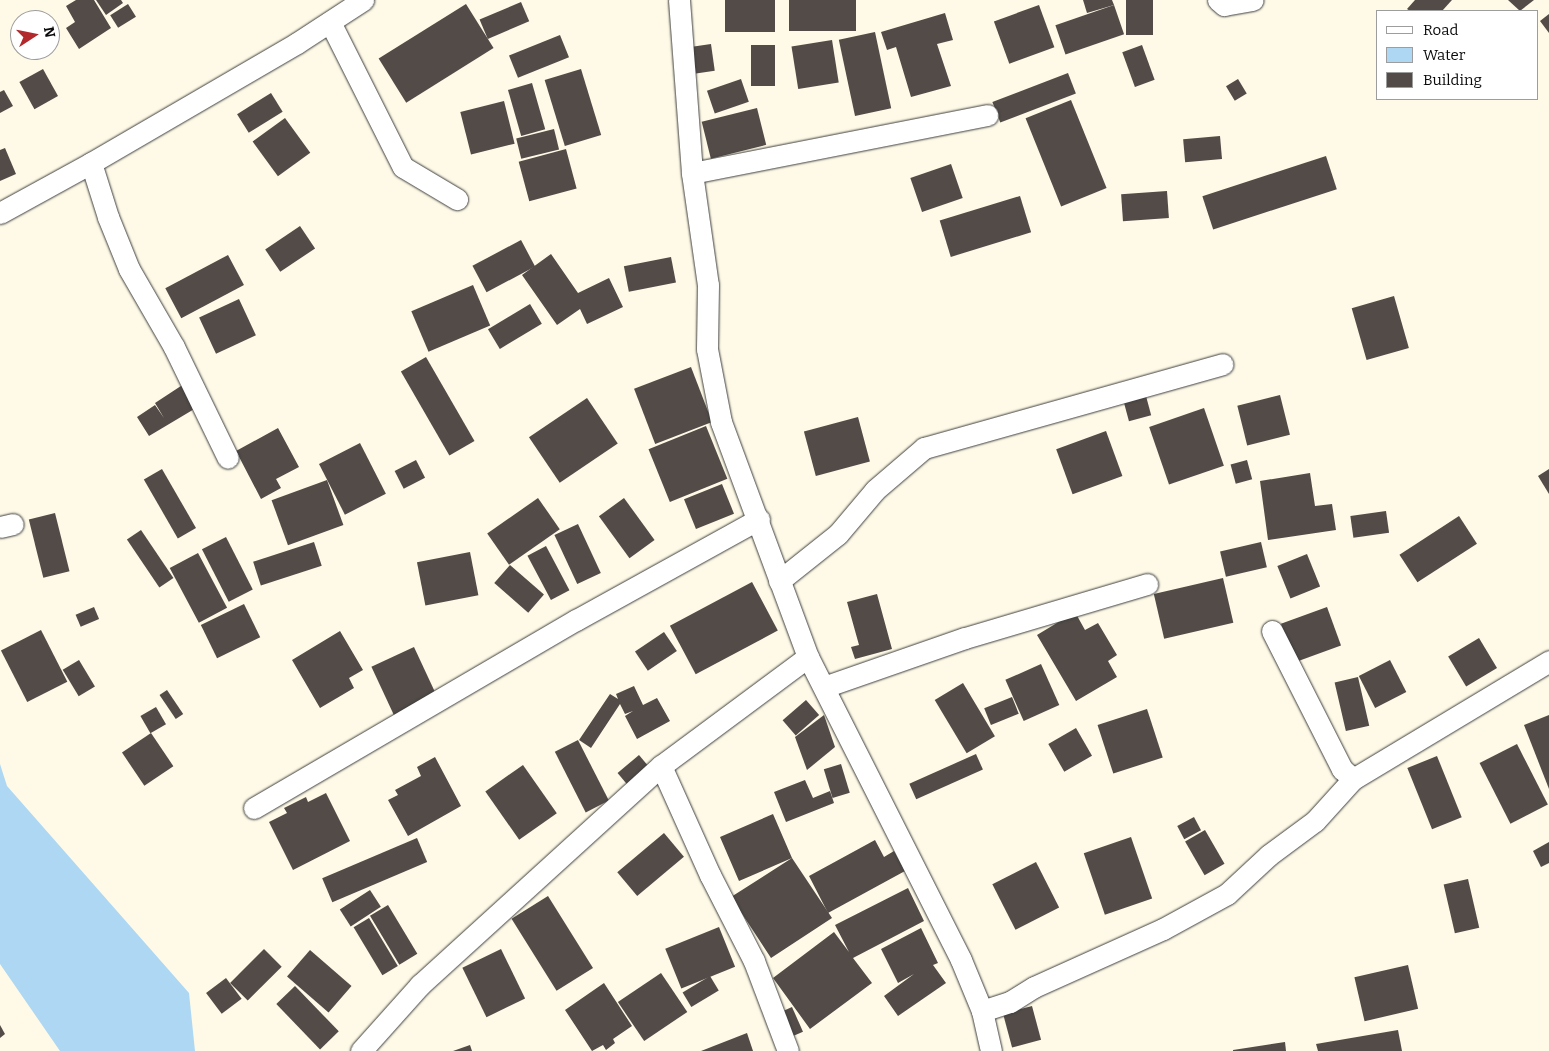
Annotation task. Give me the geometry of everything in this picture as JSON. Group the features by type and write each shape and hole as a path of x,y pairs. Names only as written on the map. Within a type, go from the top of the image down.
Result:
{"street":[{"path":"0,213 92,163 330,22 363,0"},
{"path":"679,0 692,173 708,285 707,349 721,422 759,519 808,657 961,960 982,1011 991,1051"},
{"path":"1218,0 1224,5 1253,0"},
{"path":"330,22 403,167 457,199"},
{"path":"692,173 988,115"},
{"path":"92,163 108,217 129,269 174,347 228,458"},
{"path":"780,581 838,534 875,490 924,448 1222,364"},
{"path":"254,808 576,620 759,519"},
{"path":"824,687 965,638 1147,584"},
{"path":"1272,631 1342,769 1353,779"},
{"path":"360,1051 420,985 661,766 808,657"},
{"path":"982,1011 1010,1002 1034,987 1163,929 1227,894 1269,855 1315,821 1353,779 1549,661"},
{"path":"661,766 710,875 754,962 788,1051"}],"water":[{"path":"0,764 7,786 189,993 195,1051 60,1051 0,964"}],"building":[{"path":"76,0 94,0 111,28 79,49 66,28 75,22 66,6"},
{"path":"96,0 121,0 123,3 106,15"},
{"path":"725,0 775,0 775,32 725,32"},
{"path":"789,0 856,0 856,31 789,31"},
{"path":"1083,0 1112,0 1114,5 1087,13"},
{"path":"1126,0 1153,0 1153,35 1126,35"},
{"path":"1415,0 1452,0 1443,10 1407,9"},
{"path":"1508,0 1534,0 1521,10"},
{"path":"521,2 529,21 488,39 480,20"},
{"path":"128,4 136,17 118,28 110,15"},
{"path":"466,4 494,48 406,103 379,59"},
{"path":"1039,5 1054,47 1009,64 994,21"},
{"path":"1114,5 1124,34 1065,54 1055,25"},
{"path":"945,13 953,40 937,44 951,86 911,97 896,47 887,50 881,32"},
{"path":"1549,14 1549,33 1540,21"},
{"path":"875,32 891,108 855,116 839,40"},
{"path":"560,35 569,57 518,78 509,56"},
{"path":"832,40 839,82 798,89 792,46"},
{"path":"711,44 715,71 696,73 692,47"},
{"path":"751,45 775,45 775,86 751,86"},
{"path":"1142,45 1155,80 1135,87 1122,52"},
{"path":"43,69 58,96 34,109 19,82"},
{"path":"581,69 601,135 565,146 545,80"},
{"path":"1068,73 1076,94 1000,123 992,102"},
{"path":"741,79 749,102 715,113 707,91"},
{"path":"1238,79 1247,94 1235,101 1226,86"},
{"path":"532,83 545,129 521,136 508,90"},
{"path":"4,90 13,106 0,113 0,92"},
{"path":"271,93 283,112 249,133 237,114"},
{"path":"1071,100 1107,188 1061,206 1026,118"},
{"path":"504,101 515,144 471,155 460,112"},
{"path":"757,108 766,145 711,159 702,122"},
{"path":"285,118 310,153 278,176 253,142"},
{"path":"554,129 559,149 521,159 516,138"},
{"path":"1220,136 1222,159 1185,162 1183,139"},
{"path":"5,148 16,174 0,181 0,150"},
{"path":"566,149 577,189 529,201 519,162"},
{"path":"1326,156 1337,189 1213,229 1202,196"},
{"path":"951,164 963,198 922,212 910,178"},
{"path":"1167,191 1169,218 1123,221 1121,194"},
{"path":"1020,196 1031,232 951,257 940,221"},
{"path":"300,226 315,248 280,272 265,249"},
{"path":"521,240 535,266 487,292 472,266"},
{"path":"551,254 578,293 609,278 623,307 587,324 580,309 557,325 522,275"},
{"path":"228,255 244,285 181,318 165,288"},
{"path":"671,257 676,283 629,292 624,266"},
{"path":"473,285 490,326 429,352 411,311"},
{"path":"1394,296 1409,348 1367,360 1352,308"},
{"path":"239,299 256,335 216,354 199,318"},
{"path":"530,304 542,324 500,349 488,329"},
{"path":"426,357 474,441 449,456 401,372"},
{"path":"691,367 712,422 655,444 634,389"},
{"path":"187,382 201,405 149,436 137,417 155,405 164,418 155,403"},
{"path":"1280,395 1290,435 1247,445 1237,406"},
{"path":"1146,396 1151,415 1129,421 1124,402"},
{"path":"587,398 618,444 560,483 529,437"},
{"path":"1204,408 1224,466 1169,485 1149,427"},
{"path":"858,417 870,461 816,476 804,431"},
{"path":"706,426 727,479 670,502 649,449"},
{"path":"278,428 299,467 276,479 281,488 261,499 236,451"},
{"path":"1106,431 1122,476 1073,494 1056,449"},
{"path":"360,443 386,494 345,515 319,464"},
{"path":"416,460 425,478 404,489 395,471"},
{"path":"1247,460 1252,479 1236,484 1231,464"},
{"path":"162,469 196,528 178,538 144,480"},
{"path":"1549,469 1549,494 1538,476"},
{"path":"1310,473 1315,506 1332,504 1336,530 1268,540 1260,481"},
{"path":"327,480 343,525 288,545 272,500"},
{"path":"722,484 734,514 696,529 684,499"},
{"path":"538,498 560,529 509,565 487,534"},
{"path":"624,498 655,540 629,558 599,516"},
{"path":"1386,511 1389,533 1353,538 1350,516"},
{"path":"55,513 70,571 43,578 29,520"},
{"path":"1459,516 1477,544 1417,582 1399,555"},
{"path":"578,524 601,573 577,584 554,535"},
{"path":"141,530 173,578 159,588 127,540"},
{"path":"226,537 253,590 229,602 202,549"},
{"path":"314,542 322,566 261,586 253,562"},
{"path":"1261,542 1267,567 1226,577 1220,551"},
{"path":"546,546 569,590 551,600 527,556"},
{"path":"470,552 478,595 425,605 417,562"},
{"path":"198,553 227,608 199,623 170,568"},
{"path":"1307,554 1320,586 1290,598 1277,566"},
{"path":"510,565 544,595 528,613 494,583"},
{"path":"1223,578 1233,623 1164,639 1154,594"},
{"path":"752,582 778,631 696,674 670,626"},
{"path":"877,594 892,649 855,659 851,647 859,645 847,602"},
{"path":"244,604 260,637 217,658 201,625"},
{"path":"94,607 99,619 81,627 76,615"},
{"path":"1327,607 1341,646 1295,662 1281,624"},
{"path":"1075,612 1085,630 1098,623 1117,655 1108,661 1117,677 1076,701 1037,635"},
{"path":"41,630 67,682 27,702 1,650"},
{"path":"340,631 363,670 349,678 354,688 320,708 292,660"},
{"path":"664,632 677,651 648,671 635,652"},
{"path":"1479,638 1497,668 1466,687 1448,657"},
{"path":"414,647 437,696 394,716 371,667"},
{"path":"79,660 95,687 79,696 63,670"},
{"path":"1390,660 1406,692 1375,708 1359,676"},
{"path":"1041,664 1059,705 1024,721 1005,680"},
{"path":"1358,677 1369,726 1346,731 1335,682"},
{"path":"963,683 995,736 967,753 935,700"},
{"path":"634,686 643,705 657,698 670,721 637,739 625,716 633,711 625,714 620,704 591,748 579,740 610,694 618,699 616,694"},
{"path":"167,690 183,714 176,719 160,695"},
{"path":"1012,697 1019,714 991,725 984,708"},
{"path":"806,700 819,715 796,735 783,720"},
{"path":"156,707 166,724 150,733 140,716"},
{"path":"1147,709 1163,758 1113,774 1098,725"},
{"path":"824,715 835,747 807,770 795,737"},
{"path":"1549,715 1549,789 1524,725"},
{"path":"1076,728 1092,756 1064,772 1048,744"},
{"path":"151,733 173,766 144,786 122,753"},
{"path":"578,740 609,801 586,812 555,752"},
{"path":"1517,744 1548,805 1510,824 1480,763"},
{"path":"976,754 983,770 916,799 909,784"},
{"path":"639,755 650,768 628,786 618,773"},
{"path":"1437,756 1462,817 1432,829 1407,768"},
{"path":"435,757 461,806 408,836 388,800 398,795 395,790 421,776 417,767"},
{"path":"841,764 850,793 833,798 824,769"},
{"path":"523,765 557,813 519,840 485,791"},
{"path":"805,780 813,798 830,791 834,803 786,822 774,792"},
{"path":"326,793 350,841 293,870 269,822 287,813 284,808 306,797 308,802"},
{"path":"773,814 792,858 739,881 720,837"},
{"path":"1194,817 1201,830 1184,839 1177,826"},
{"path":"1205,830 1224,864 1205,875 1185,841"},
{"path":"664,833 684,857 637,896 617,872"},
{"path":"1131,837 1152,898 1105,915 1084,853"},
{"path":"417,838 427,862 332,902 322,878"},
{"path":"875,840 884,857 894,851 905,871 828,913 809,876"},
{"path":"1549,842 1549,863 1541,867 1533,851"},
{"path":"792,858 832,918 771,958 731,897"},
{"path":"1036,862 1059,907 1015,930 992,884"},
{"path":"1468,879 1479,928 1455,933 1444,885"},
{"path":"908,888 924,921 853,958 872,983 810,1029 773,978 834,932 849,952 835,925"},
{"path":"370,890 381,907 351,926 340,910"},
{"path":"548,896 593,968 557,991 512,919"},
{"path":"388,905 417,954 399,965 370,916"},
{"path":"369,918 398,966 382,975 354,927"},
{"path":"719,927 735,967 681,989 665,949"},
{"path":"921,928 938,963 933,965 946,983 898,1016 884,996 914,974 898,983 881,949"},
{"path":"264,949 282,967 248,1001 230,983"},
{"path":"501,949 525,998 486,1017 462,968"},
{"path":"310,950 352,986 329,1012 287,976"},
{"path":"1408,965 1418,1009 1365,1021 1354,977"},
{"path":"661,973 687,1012 644,1041 618,1002"},
{"path":"710,976 719,991 691,1007 683,992"},
{"path":"226,978 242,999 222,1014 206,993"},
{"path":"604,983 632,1026 613,1039 615,1043 606,1050 603,1045 592,1051 565,1010"},
{"path":"295,986 339,1031 320,1049 276,1004"},
{"path":"1032,1006 1041,1040 1012,1048 1003,1014"},
{"path":"792,1007 803,1032 790,1037 779,1013"},
{"path":"0,1025 5,1034 0,1038"},
{"path":"1398,1030 1402,1051 1318,1051 1316,1044"},
{"path":"747,1033 753,1051 701,1051"},
{"path":"1285,1042 1286,1051 1233,1051 1233,1050"},
{"path":"470,1045 472,1051 453,1051"}]}
